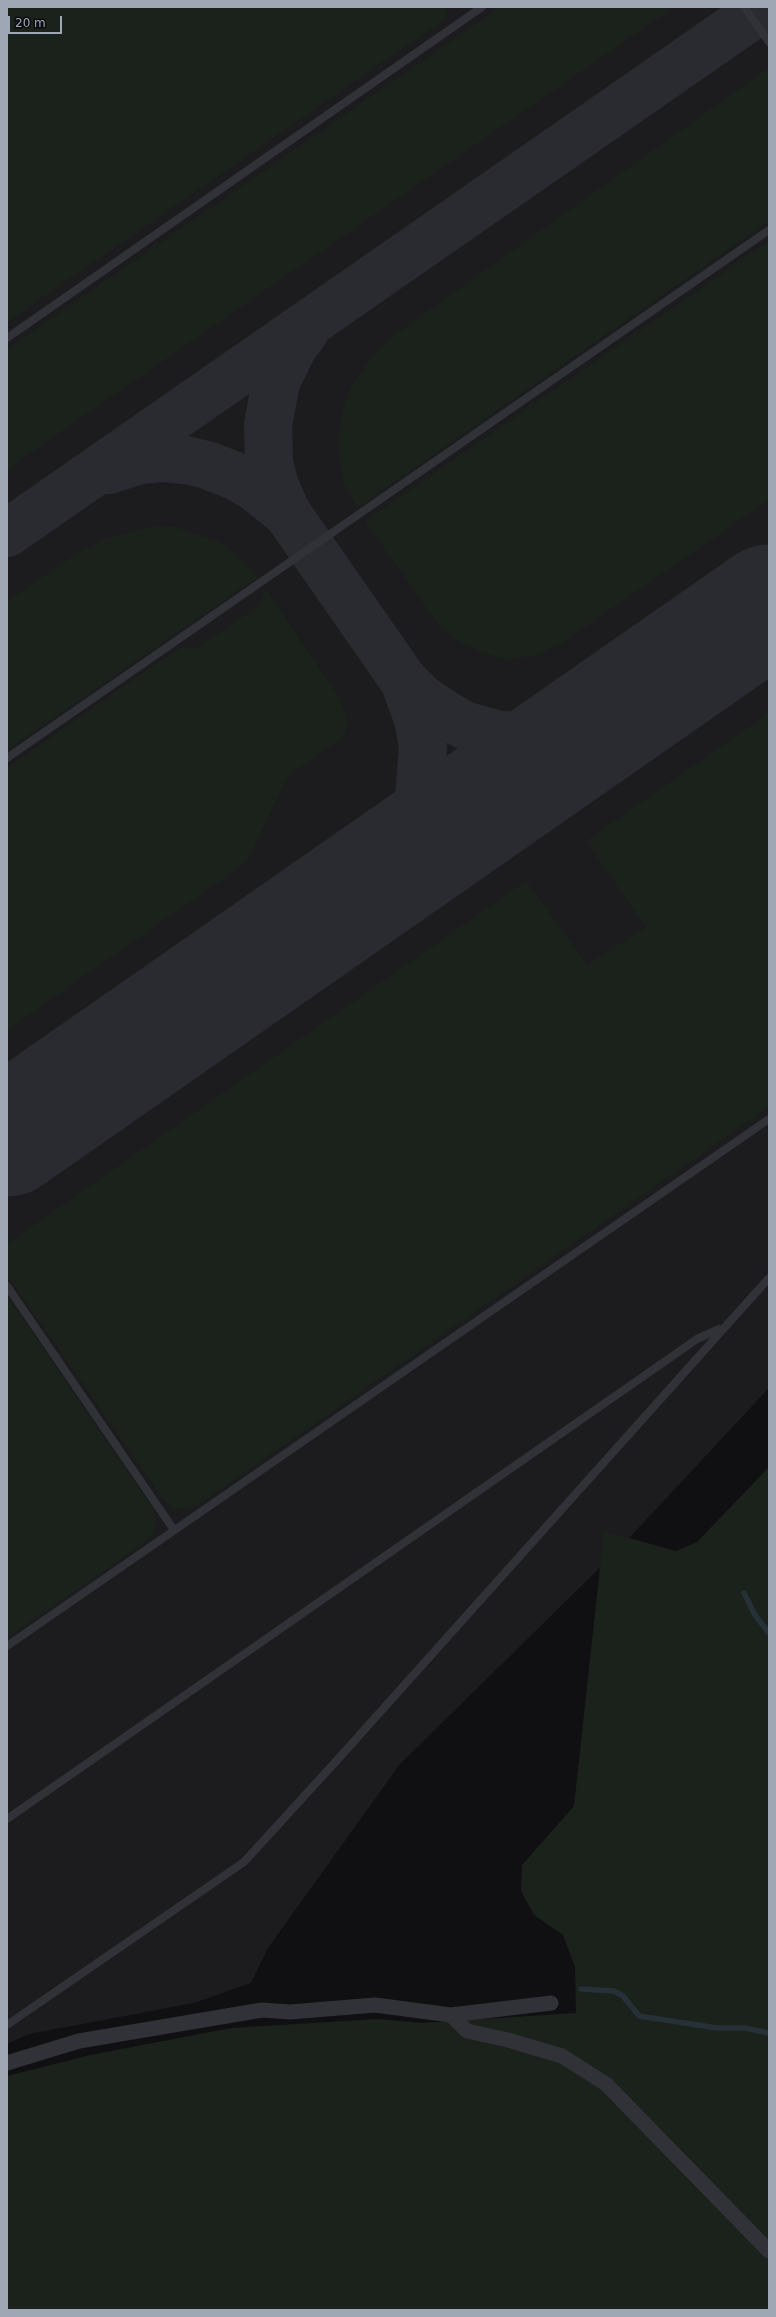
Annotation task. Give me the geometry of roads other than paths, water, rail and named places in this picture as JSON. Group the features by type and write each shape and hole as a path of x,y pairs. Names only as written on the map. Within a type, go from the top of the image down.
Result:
{"street":[{"path":"7,2063 79,2041 262,2010 290,2012 375,2005 451,2016 551,2003"},
{"path":"451,2016 467,2030 562,2056 606,2084 769,2251"}],"lane":[{"path":"7,338 482,7"},
{"path":"744,7 769,42"},
{"path":"7,758 769,230"},
{"path":"7,1646 769,1119"},
{"path":"7,2025 244,1862 340,1758 723,1327 769,1278"},
{"path":"7,1286 174,1530"},
{"path":"7,1819 697,1339 723,1327"}],"waterway":[{"path":"744,1593 755,1615 769,1633"},
{"path":"581,1989 614,1991 623,1996 639,2016 717,2028 745,2028 769,2033"}]}
